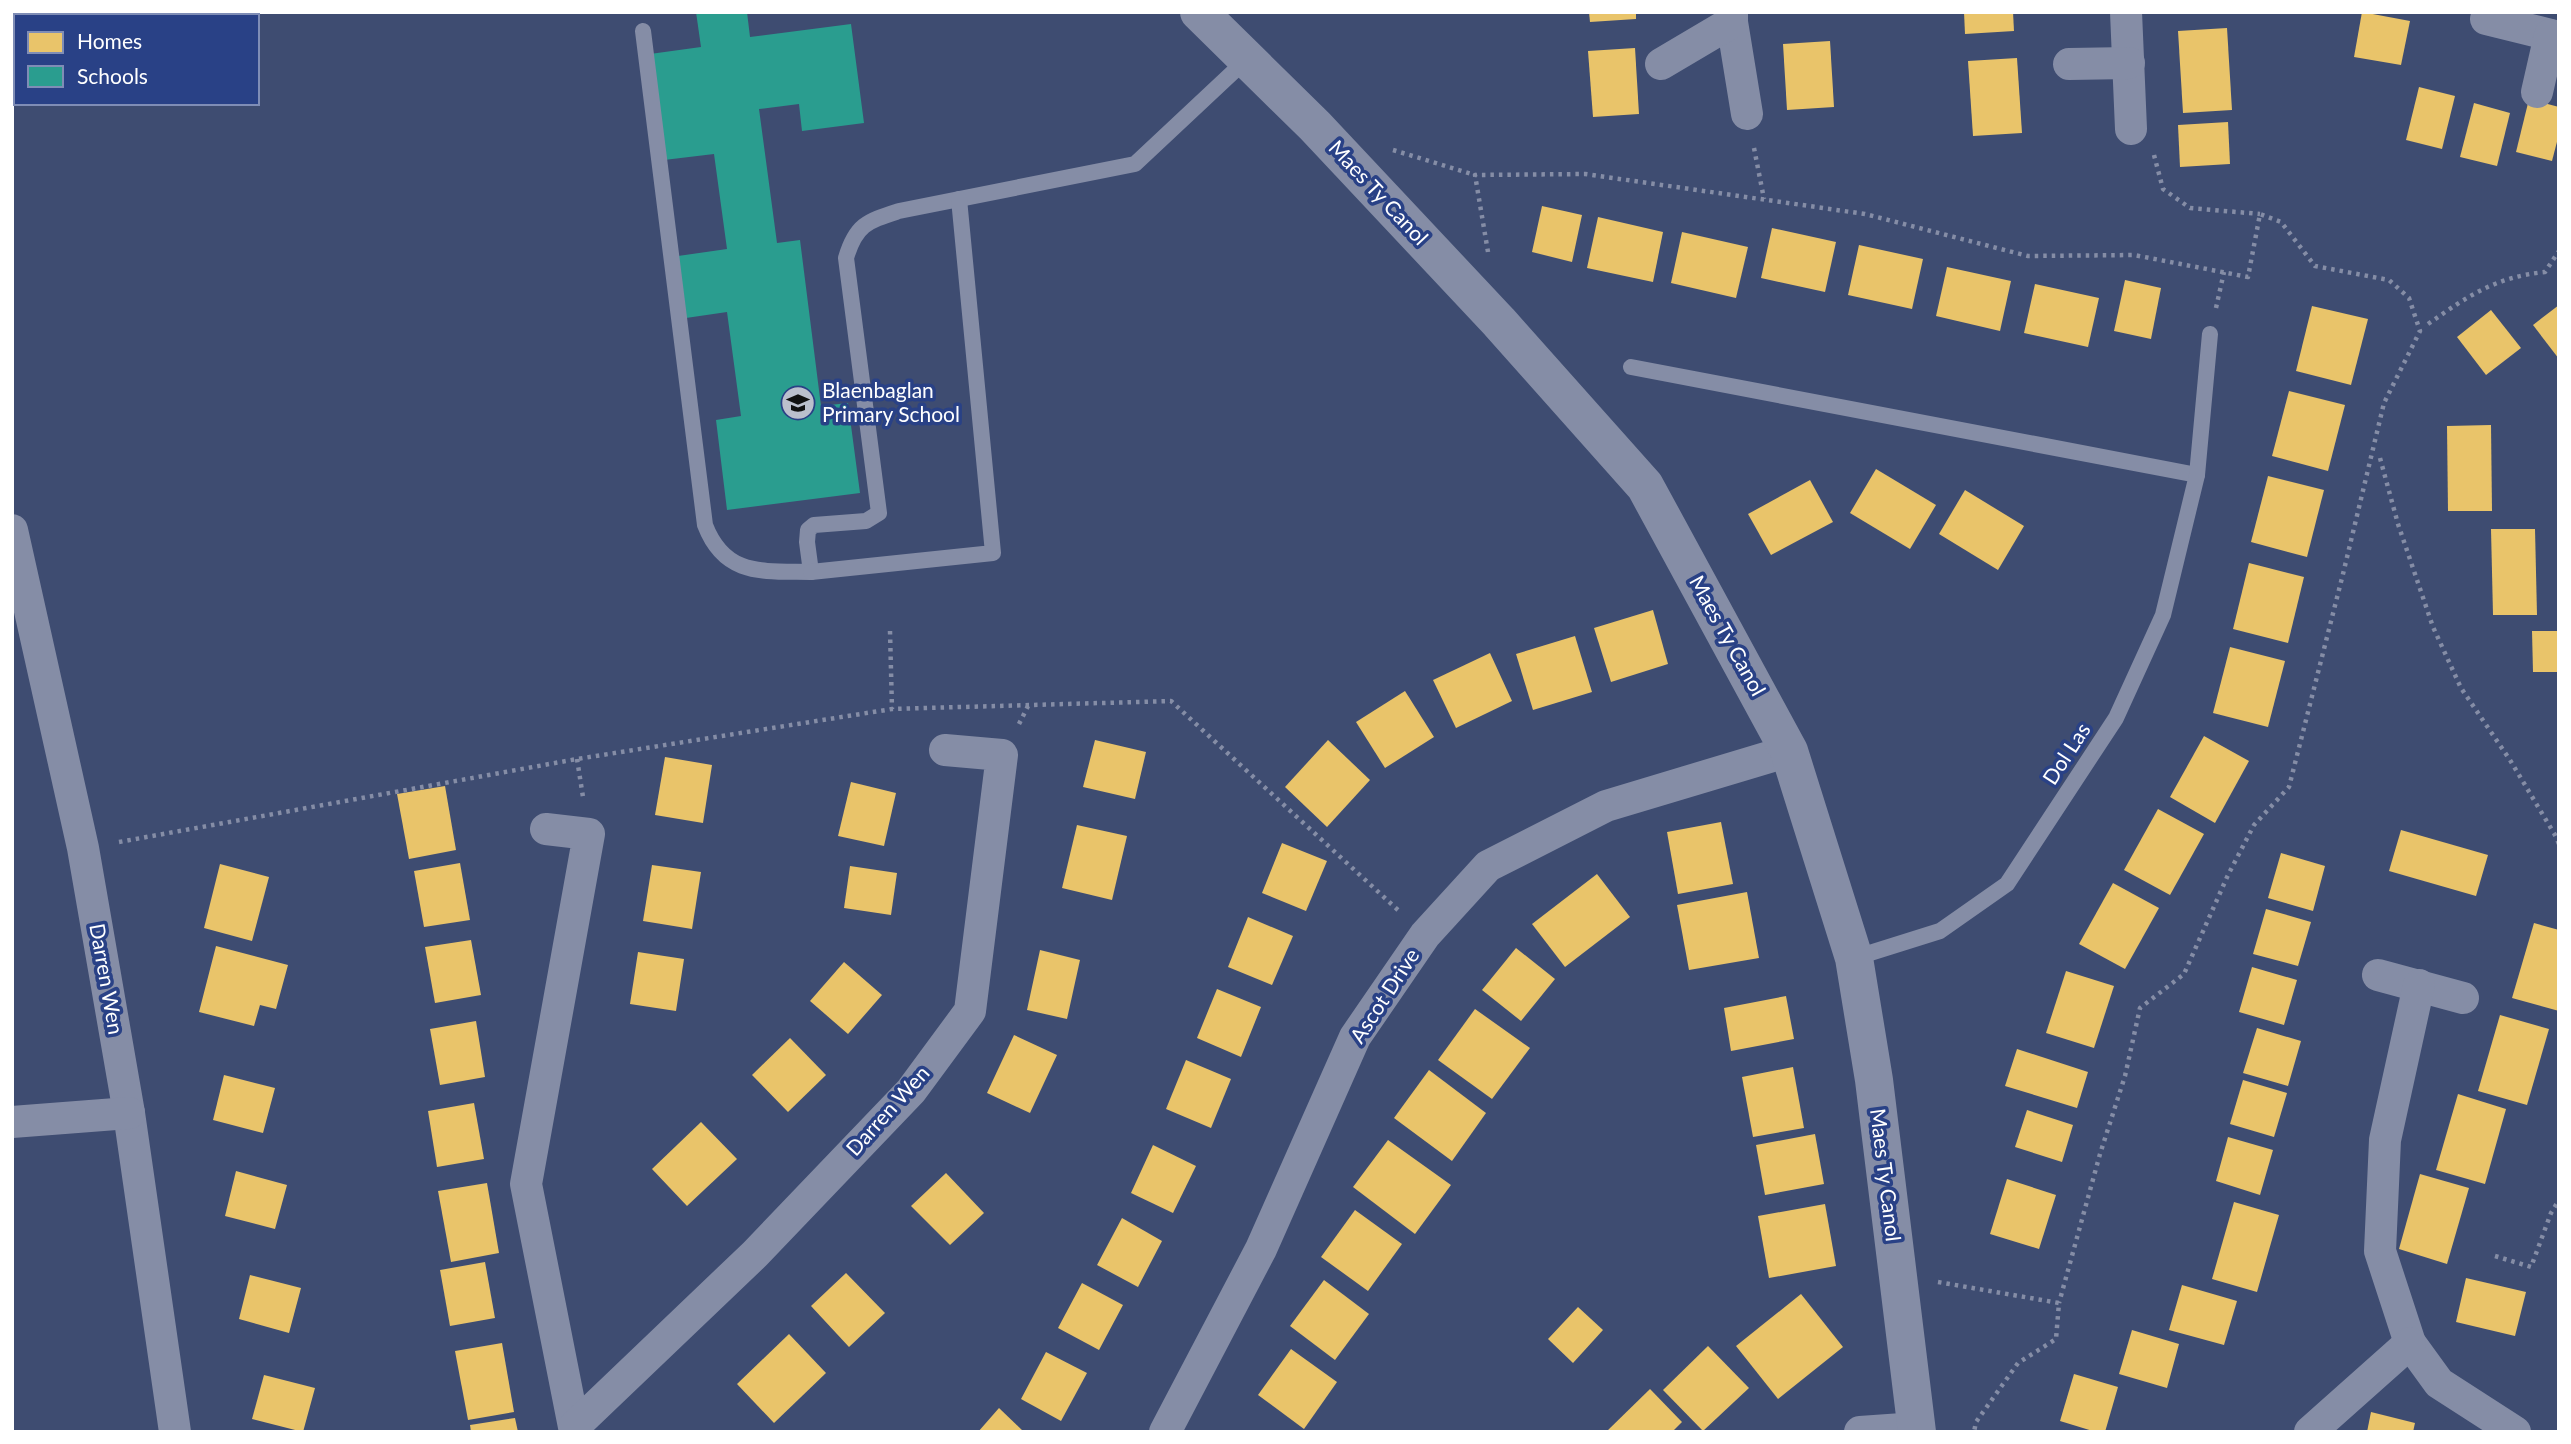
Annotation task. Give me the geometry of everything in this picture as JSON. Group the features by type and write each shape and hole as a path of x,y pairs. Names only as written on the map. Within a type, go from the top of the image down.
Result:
{"street":[{"name":"Maes Ty Canol","path":"1199,12 1315,126 1499,322 1645,486 1789,751 1854,958 1874,1080 1917,1430 1860,1432"},
{"path":"2126,12 2131,129"},
{"path":"1661,64 1732,17 1747,114"},
{"path":"2486,19 2554,36 2538,92"},
{"path":"2069,64 2129,63"},
{"name":"Darren Wen","path":"12,530 83,848 129,1113 175,1432"},
{"name":"Darren Wen","path":"575,1429 755,1254 911,1091 970,1011 1002,755 945,750"},
{"name":"Ascot Drive","path":"1165,1432 1261,1249 1355,1037 1426,935 1488,866 1606,806 1789,751"},
{"name":"Darren Wen","path":"546,829 589,834 526,1184 575,1429"},
{"path":"2378,975 2463,998"},
{"path":"2419,985 2385,1140 2380,1251 2410,1343 2439,1383 2515,1432"},
{"path":"12,1122 129,1113"},
{"path":"2310,1432 2410,1343"}],"lane":[{"path":"643,31 705,525 718,551 736,565 757,571 811,572 993,553 959,199"},
{"path":"811,572 808,530 814,525 866,521 879,513 846,258 851,239 861,227 873,219 899,211 1135,164 1246,60"},
{"name":"Dol Las","path":"1854,958 1940,931 2007,884 2121,706 2162,615 2197,475 2210,334"},
{"path":"1631,367 2197,475"}],"path":[{"path":"1747,114 1764,199"},
{"path":"1974,1432 1976,1422 2018,1363 2056,1339 2059,1303 2100,1154 2125,1076 2140,1008 2183,974 2254,825 2288,787 2384,403 2420,331 2409,298 2389,279 2315,266 2281,222 2260,214 2190,208 2163,189 2152,149 2131,129"},
{"path":"1488,255 1475,175 1584,174 1865,214 2028,256 2134,255 2248,277 2260,214"},
{"path":"2428,324 2474,292 2522,274 2545,272 2559,251"},
{"path":"2210,334 2224,272"},
{"path":"2380,458 2398,524 2433,627 2460,688 2516,771 2559,844"},
{"path":"890,631 892,709"},
{"path":"83,848 577,759 892,709 1171,701 1426,935"},
{"path":"2495,1256 2531,1267 2551,1213 2559,1200"},
{"path":"1898,1275 2059,1303"}],"building: Homes":[{"path":"1589,12 1636,12 1636,19 1590,22"},
{"path":"1964,12 2013,12 2014,31 1965,34"},
{"path":"2362,12 2410,21 2401,65 2354,57"},
{"path":"2227,28 2232,110 2183,113 2178,31"},
{"path":"1830,41 1834,107 1787,110 1783,44"},
{"path":"1635,48 1639,114 1593,117 1588,51"},
{"path":"2017,58 2022,133 1973,136 1968,61"},
{"path":"2419,87 2455,96 2442,149 2406,140"},
{"path":"2529,99 2559,107 2559,134 2552,161 2516,152"},
{"path":"2474,103 2510,113 2497,166 2460,157"},
{"path":"2228,122 2230,164 2180,167 2178,125"},
{"path":"1542,206 1582,215 1572,262 1532,252"},
{"path":"1598,217 1663,232 1653,282 1587,268"},
{"path":"1772,228 1836,242 1825,292 1761,278"},
{"path":"1682,232 1748,247 1736,298 1671,283"},
{"path":"1859,245 1923,259 1912,309 1848,295"},
{"path":"1947,267 2011,281 2000,331 1936,316"},
{"path":"2125,280 2161,288 2151,339 2114,331"},
{"path":"2035,284 2099,298 2088,347 2024,333"},
{"path":"2559,305 2559,359 2533,325"},
{"path":"2312,306 2368,319 2351,385 2296,371"},
{"path":"2491,310 2521,348 2486,375 2457,337"},
{"path":"2289,391 2345,405 2328,471 2272,456"},
{"path":"2491,425 2492,511 2448,511 2447,426"},
{"path":"1876,469 1936,505 1910,549 1850,513"},
{"path":"2268,476 2324,490 2307,557 2251,542"},
{"path":"1810,480 1833,522 1771,555 1748,514"},
{"path":"1965,490 2024,526 1998,570 1939,534"},
{"path":"2491,529 2535,529 2537,615 2493,615"},
{"path":"2249,563 2304,577 2288,643 2233,629"},
{"path":"1653,610 1668,664 1611,682 1594,628"},
{"path":"2532,631 2559,631 2559,672 2533,672"},
{"path":"1575,636 1592,692 1533,710 1516,654"},
{"path":"2230,647 2285,661 2268,727 2213,713"},
{"path":"1490,653 1512,701 1456,728 1433,680"},
{"path":"1405,691 1434,737 1385,768 1356,722"},
{"path":"2204,736 2249,761 2215,823 2170,797"},
{"path":"1095,740 1146,752 1135,799 1083,787"},
{"path":"1328,740 1370,780 1327,827 1285,787"},
{"path":"665,757 712,765 703,823 655,815"},
{"path":"851,782 896,793 884,846 838,836"},
{"path":"445,786 456,850 409,859 397,794"},
{"path":"2158,809 2204,834 2170,895 2124,870"},
{"path":"1721,822 1733,884 1678,894 1667,832"},
{"path":"1077,825 1127,836 1112,900 1062,888"},
{"path":"2401,830 2488,855 2476,896 2389,871"},
{"path":"1282,843 1327,861 1306,911 1262,893"},
{"path":"2281,853 2325,866 2313,911 2268,898"},
{"path":"460,863 470,920 424,927 414,871"},
{"path":"220,864 269,877 252,941 204,928"},
{"path":"652,865 701,872 692,929 643,921"},
{"path":"850,866 897,873 891,915 844,908"},
{"path":"1597,874 1630,917 1565,967 1532,924"},
{"path":"2113,883 2159,908 2125,969 2079,944"},
{"path":"1747,892 1759,958 1689,970 1677,905"},
{"path":"2266,909 2311,922 2298,966 2253,954"},
{"path":"1248,917 1293,936 1272,985 1228,967"},
{"path":"2534,923 2559,930 2559,1011 2512,998"},
{"path":"471,940 481,995 435,1003 425,947"},
{"path":"216,946 288,965 276,1009 260,1005 254,1026 199,1012"},
{"path":"1516,948 1555,979 1521,1021 1482,990"},
{"path":"1040,950 1080,960 1067,1019 1027,1010"},
{"path":"638,952 684,959 676,1011 630,1004"},
{"path":"844,962 882,995 848,1034 810,1001"},
{"path":"2252,967 2297,980 2284,1025 2239,1012"},
{"path":"2066,971 2114,986 2094,1048 2046,1033"},
{"path":"1217,989 1261,1007 1241,1057 1197,1038"},
{"path":"1786,996 1794,1039 1731,1051 1724,1008"},
{"path":"1475,1009 1530,1048 1492,1099 1438,1060"},
{"path":"2500,1015 2549,1029 2527,1105 2478,1091"},
{"path":"476,1021 485,1077 440,1085 430,1029"},
{"path":"2257,1028 2301,1041 2288,1086 2243,1073"},
{"path":"1014,1035 1057,1055 1030,1113 987,1093"},
{"path":"790,1038 826,1075 788,1112 752,1075"},
{"path":"2017,1049 2088,1072 2077,1108 2005,1086"},
{"path":"1186,1060 1231,1079 1211,1128 1166,1109"},
{"path":"1793,1067 1804,1128 1753,1137 1742,1077"},
{"path":"1429,1070 1486,1113 1452,1161 1394,1118"},
{"path":"224,1075 275,1088 263,1133 213,1120"},
{"path":"2243,1080 2287,1093 2274,1137 2230,1124"},
{"path":"2458,1094 2506,1109 2485,1184 2436,1170"},
{"path":"474,1103 484,1159 437,1167 428,1111"},
{"path":"2027,1110 2073,1125 2062,1162 2015,1147"},
{"path":"701,1122 737,1159 687,1206 652,1169"},
{"path":"1815,1134 1824,1184 1765,1195 1756,1145"},
{"path":"2228,1137 2273,1150 2260,1195 2216,1181"},
{"path":"1388,1140 1451,1185 1415,1234 1353,1187"},
{"path":"1153,1145 1196,1166 1173,1213 1131,1193"},
{"path":"236,1171 287,1185 275,1229 225,1216"},
{"path":"946,1173 984,1213 950,1245 911,1206"},
{"path":"2420,1174 2469,1188 2447,1264 2399,1249"},
{"path":"2007,1179 2056,1195 2039,1249 1990,1234"},
{"path":"487,1183 499,1253 451,1262 438,1191"},
{"path":"2234,1202 2279,1215 2257,1292 2212,1279"},
{"path":"1825,1204 1836,1266 1769,1278 1758,1216"},
{"path":"1355,1210 1402,1244 1368,1291 1321,1257"},
{"path":"1122,1218 1162,1241 1138,1287 1097,1265"},
{"path":"485,1262 495,1318 450,1326 440,1270"},
{"path":"846,1273 885,1313 849,1347 811,1306"},
{"path":"250,1275 301,1288 289,1333 239,1319"},
{"path":"2466,1278 2526,1292 2515,1336 2456,1322"},
{"path":"1324,1280 1369,1314 1335,1360 1290,1326"},
{"path":"1082,1283 1123,1305 1099,1350 1058,1328"},
{"path":"2182,1285 2237,1301 2224,1345 2169,1330"},
{"path":"1801,1294 1843,1347 1778,1399 1736,1346"},
{"path":"1578,1307 1603,1330 1573,1363 1548,1339"},
{"path":"2132,1330 2179,1344 2167,1388 2119,1374"},
{"path":"789,1334 826,1373 774,1423 737,1384"},
{"path":"502,1343 514,1412 468,1420 455,1351"},
{"path":"1708,1346 1749,1388 1703,1431 1663,1390"},
{"path":"1291,1349 1337,1382 1304,1429 1258,1395"},
{"path":"1046,1352 1087,1373 1061,1421 1021,1399"},
{"path":"2074,1374 2118,1387 2105,1432 2096,1432 2060,1421"},
{"path":"264,1375 315,1388 303,1432 252,1419"},
{"path":"1650,1389 1682,1422 1672,1432 1606,1432"},
{"path":"999,1408 1024,1432 978,1432"},
{"path":"2371,1412 2415,1423 2413,1432 2367,1432"},
{"path":"515,1418 518,1432 471,1432 470,1425"}],"building: Schools":[{"path":"696,12 747,12 750,37 851,24 864,123 802,131 799,104 759,109 777,243 800,240 821,406 848,403 860,493 727,510 716,420 741,416 727,312 686,318 678,256 727,249 714,154 664,160 650,54 701,47"}],"place":[{"name":"Blaenbaglan Primary School","path":"798,403"}]}
